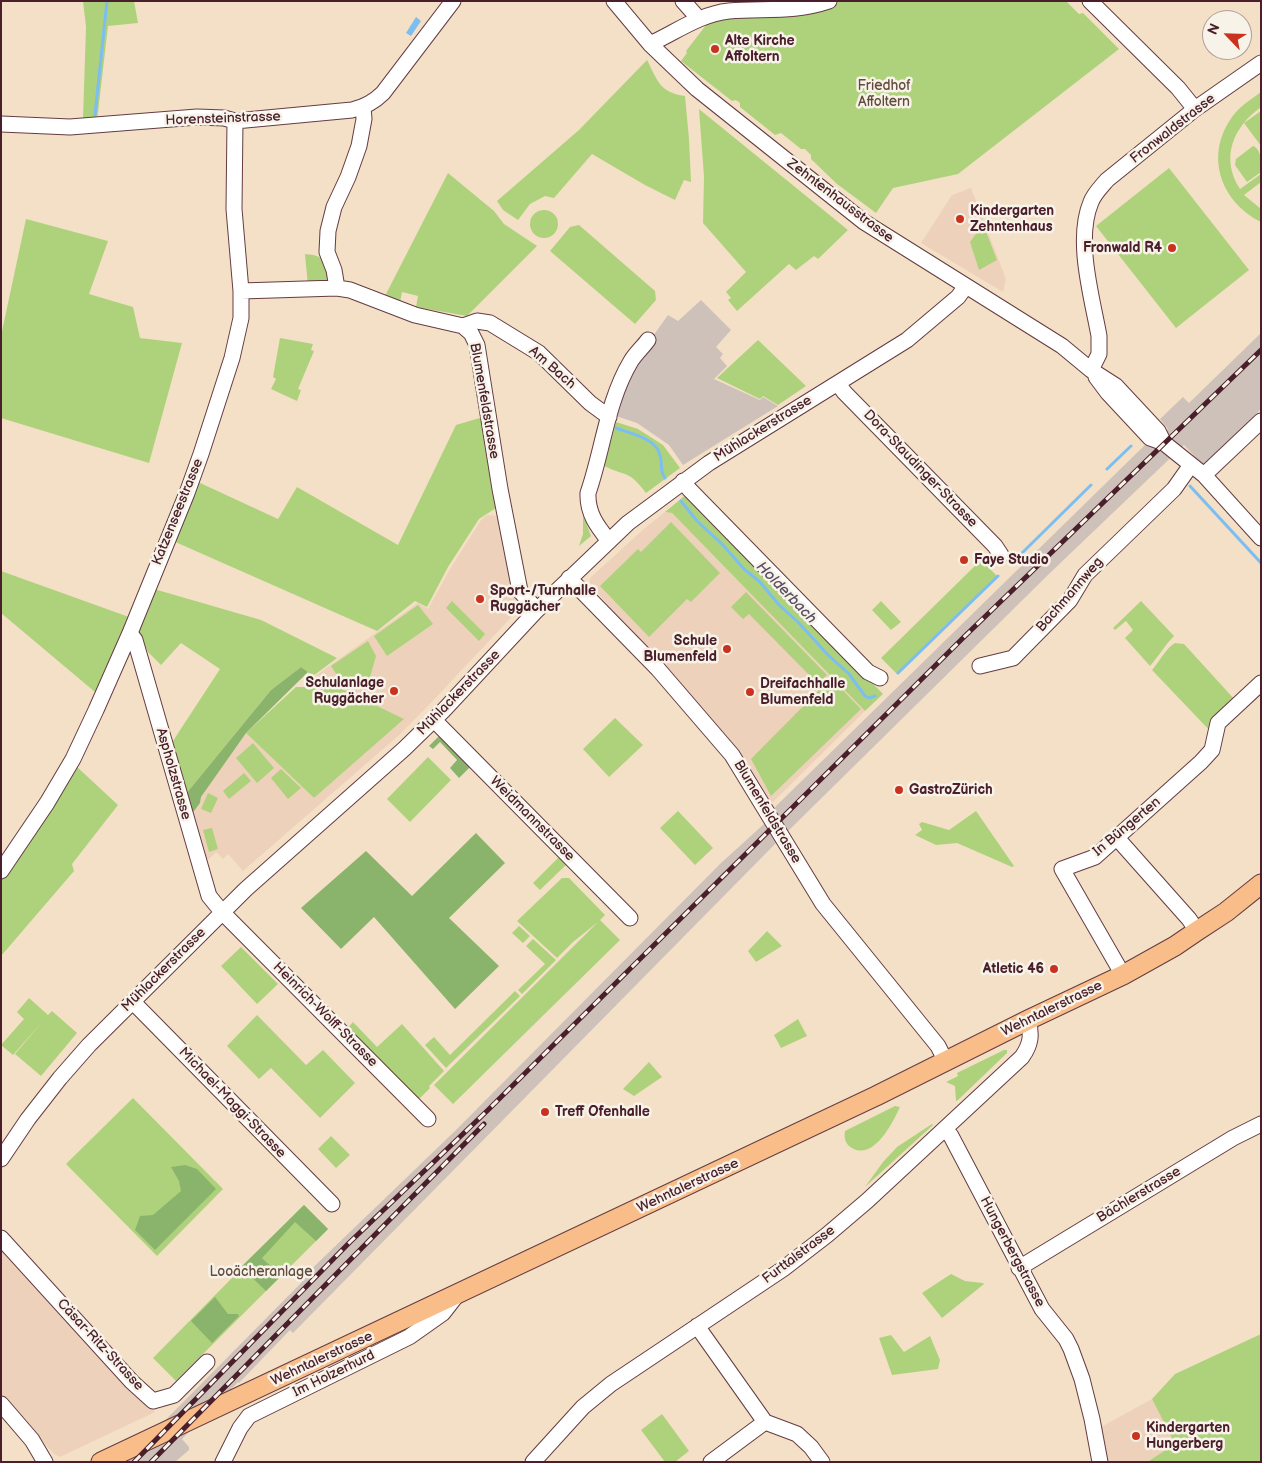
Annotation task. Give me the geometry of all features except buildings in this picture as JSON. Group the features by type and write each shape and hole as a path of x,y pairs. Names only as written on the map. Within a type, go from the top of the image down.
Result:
{"main road":[{"name":"Wehntalerstrasse","path":"100,1462 876,1096 1123,975 1175,946 1226,912 1261,884"}],"street":[{"name":"Zehntenhausstrasse","path":"614,1 650,44 697,89 864,222 1062,346 1091,370 1116,386 1158,431 1164,444 1204,475 1261,538"},
{"path":"683,1 699,19"},
{"path":"650,44 699,19 728,11 792,10 828,1"},
{"path":"1090,1 1178,88 1194,109"},
{"name":"Horensteinstrasse","path":"1,124 70,128 197,117 224,118 235,121 363,108 374,102 383,93 449,3"},
{"name":"Fronwaldstrasse","path":"1091,370 1100,349 1086,261 1086,220 1091,202 1107,180 1194,109 1261,63"},
{"path":"337,288 334,270 327,252 328,230 334,207 348,178 359,146 364,119 363,108"},
{"name":"Katzenseestrasse","path":"1,871 47,803 73,759 130,633 201,454 238,336 241,318 241,291 234,209 235,121"},
{"name":"Mühlackerstrasse","path":"1,1159 28,1119 89,1045 222,912 434,720 537,610 609,540 683,481 732,448 908,340 958,297 966,286"},
{"name":"Blumenfeldstrasse","path":"241,291 337,288 350,290 415,315 463,326 471,334 477,345 500,489 520,591 537,610"},
{"name":"Am Bach","path":"463,326 477,321 490,323 540,354 590,403 609,417"},
{"path":"609,540 595,523 589,510 588,501 609,417 620,382 632,360 648,340"},
{"name":"Dora-Staudinger-Strasse","path":"838,383 844,392 995,546 1001,556"},
{"path":"1204,475 1261,421"},
{"name":"Bachmannweg","path":"980,666 1013,658 1070,600 1085,575 1174,489 1191,465"},
{"path":"683,481 868,672 880,678"},
{"name":"Blumenfeldstrasse","path":"569,578 658,669 732,755 823,904 938,1046 946,1062"},
{"name":"Aspholzstrasse","path":"130,633 135,640 209,896 222,912"},
{"name":"In Büngerten","path":"1123,975 1062,869 1095,857 1202,762 1212,750 1218,722 1261,683"},
{"name":"Weidmannstrasse","path":"434,720 630,918"},
{"path":"1117,838 1189,919 1197,931"},
{"name":"Heinrich-Wolff-Strasse","path":"222,912 428,1119"},
{"name":"Michael-Maggi-Strasse","path":"133,1002 332,1204"},
{"name":"Furttalstrasse","path":"532,1462 583,1407 611,1384 784,1269 867,1201 1022,1057 1028,1048 1030,1040 1031,1032 1028,1020"},
{"name":"Bächlerstrasse","path":"1019,1268 1233,1138 1261,1124"},
{"name":"Hungerbergstrasse","path":"945,1129 951,1136 1042,1309 1066,1339 1071,1349 1082,1379 1100,1462"},
{"name":"Cäsar-Ritz-Strasse","path":"1,1238 132,1382 153,1401 174,1395 207,1362"},
{"name":"Im Holzerhurd","path":"223,1461 240,1428 249,1416 409,1337 443,1313 457,1295"},
{"path":"697,1326 766,1422 797,1434 811,1447 822,1462"},
{"path":"1,1404 32,1440 44,1462"},
{"path":"711,1462 766,1422"}],"shaded area":[{"name":"Kindergarten Zehntenhaus","path":"971,188 1006,279 1003,292 921,243 952,195"},
{"path":"701,300 731,330 716,347 723,354 720,358 727,366 714,379 760,400 763,397 778,406 683,465 669,445 637,423 613,415 631,367 668,315 678,321"},
{"path":"1261,333 1261,409 1203,465 1184,445 1051,572 778,841 293,1333 290,1330 182,1439 189,1447 189,1450 175,1462 124,1462 302,1282 300,1280 455,1131 721,863 775,814 772,810 1148,442 1159,437 1168,429 1160,419 1183,397 1189,403"},
{"name":"Schule Blumenfeld","path":"665,512 672,513 865,711 771,804 728,737 707,716 658,658 610,608 590,583 590,578"},
{"name":"Schulanlage Ruggächer","path":"487,515 499,516 505,554 518,610 398,736 243,871 228,854 223,859 216,852 208,860 201,852 191,815 229,755 246,733 314,798 403,719 315,676 418,603 428,609 450,569 481,520"},
{"path":"1,1243 155,1412 60,1457 54,1454 1,1395"},
{"name":"Kindergarten Hungerberg","path":"1152,1399 1175,1444 1147,1462 1105,1462 1099,1428"}],"green space":[{"path":"83,1 134,1 138,23 108,26 97,121 83,119 86,27"},
{"name":"Friedhof Affoltern","path":"842,1 1066,1 1079,14 1083,13 1119,49 958,174 893,188 876,213 837,184 811,159 811,155 805,149 801,149 781,133 775,135 740,107 740,103 736,100 732,101 681,61 687,53 686,51 710,20 823,7"},
{"path":"647,60 657,80 664,88 670,92 685,96 691,182 684,180 675,200 592,154 554,198 545,196 530,204 518,220 503,210 497,201 579,130"},
{"path":"1261,92 1261,107 1243,124 1232,144 1230,155 1234,177 1240,189 1261,174 1261,182 1244,195 1261,209 1261,222 1236,203 1221,177 1218,162 1219,147 1232,117 1241,107"},
{"path":"699,109 848,230 818,259 814,256 796,270 789,264 737,311 728,300 731,298 726,292 746,272 703,223 704,177"},
{"path":"1261,111 1261,146 1244,123"},
{"path":"1253,146 1259,153 1261,172 1247,182 1235,165 1236,159"},
{"name":"Fronwald R4","path":"1169,168 1249,270 1176,328 1096,226"},
{"path":"448,173 494,211 504,224 537,246 467,316 416,307 418,296 402,292 400,303 385,296"},
{"path":"544,210 554,214 558,224 554,234 544,238 534,234 530,224 534,214"},
{"path":"26,219 108,241 89,294 133,307 140,338 182,343 149,463 1,418 1,336"},
{"path":"983,224 997,260 979,270 970,242"},
{"path":"579,225 655,291 656,300 635,324 550,251 570,227"},
{"path":"305,254 320,257 324,263 329,278 324,283 308,286"},
{"path":"280,338 313,344 311,350 314,351 298,389 301,390 297,401 271,389 276,379 273,377"},
{"path":"758,340 806,386 778,405 763,396 760,399 717,378"},
{"path":"483,417 499,506 479,519 448,567 427,607 415,601 377,631 173,541 198,482 278,519 297,487 398,545 456,425"},
{"path":"616,422 638,429 663,445 680,468 646,493 631,477 604,466"},
{"path":"688,493 883,694 865,711 672,513 665,512"},
{"path":"583,515 591,536 579,546 583,534"},
{"path":"671,522 720,573 691,602 687,599 649,637 600,586 638,549 641,552"},
{"path":"981,560 997,576 897,674 881,658"},
{"path":"1,571 129,617 95,692 1,613"},
{"path":"154,589 261,620 337,658 313,676 301,667 271,690 185,795 171,744 220,669 181,643 161,665 148,652 137,631"},
{"path":"746,592 827,675 818,684 749,614 743,619 731,607"},
{"path":"452,601 485,634 479,641 446,608"},
{"path":"881,601 901,622 891,630 872,610"},
{"path":"1141,601 1174,636 1150,666 1125,638 1133,630 1126,621 1115,630 1113,628"},
{"path":"418,605 433,624 387,656 374,636"},
{"path":"368,641 376,656 366,691 338,677 331,666"},
{"path":"1175,643 1184,644 1236,701 1213,734 1152,670 1166,651"},
{"path":"301,667 308,672 246,733 201,797 200,803 191,815 185,795 271,690"},
{"path":"315,676 404,719 314,798 246,733 296,687 304,687"},
{"path":"831,678 861,709 771,796 751,759"},
{"path":"615,718 643,745 609,777 583,749"},
{"path":"439,736 470,767 459,778 450,768 457,760 440,742 433,749 429,746"},
{"path":"253,743 274,768 257,783 236,758"},
{"path":"428,757 451,780 410,822 387,799"},
{"path":"75,765 118,805 72,864 74,871 1,956 1,878"},
{"path":"281,769 301,788 288,799 271,778"},
{"path":"244,773 251,781 229,799 223,791"},
{"path":"208,793 218,798 211,813 201,809"},
{"path":"678,811 713,848 695,865 660,828"},
{"path":"976,811 1014,866 1012,867 957,843 936,845 915,835 922,830 919,824 922,822 949,830"},
{"path":"212,828 218,849 209,852 203,830"},
{"path":"476,833 505,863 449,918 499,966 455,1009 374,917 341,949 301,908 366,851 412,896"},
{"path":"560,856 567,864 540,890 533,883"},
{"path":"562,878 569,878 605,915 600,920 620,940 453,1104 434,1085 598,922 557,958 517,921"},
{"path":"519,926 530,936 523,943 512,933"},
{"path":"767,931 782,946 756,962 748,951"},
{"path":"533,939 556,960 522,994 518,990 545,964 526,946"},
{"path":"241,947 278,984 257,1004 221,966"},
{"path":"515,991 520,996 446,1068 425,1045 434,1037 450,1055"},
{"path":"29,998 48,1015 52,1011 77,1033 41,1076 15,1054 42,1022 13,1055 1,1045 24,1019 17,1012"},
{"path":"257,1015 306,1065 323,1050 355,1083 320,1118 271,1068 259,1079 227,1046"},
{"path":"798,1019 807,1036 781,1048 774,1035"},
{"path":"353,1022 377,1047 402,1024 444,1071 417,1101 347,1029"},
{"path":"1007,1050 1007,1053 956,1101 955,1086 946,1082 958,1076 957,1073"},
{"path":"649,1062 662,1077 634,1096 623,1089"},
{"path":"133,1098 223,1189 157,1256 66,1164"},
{"path":"895,1106 900,1107 897,1114 888,1130 875,1145 860,1151 846,1143 845,1131"},
{"path":"932,1124 865,1187 883,1162 897,1147"},
{"path":"331,1136 350,1155 336,1168 318,1149"},
{"path":"185,1165 197,1169 216,1189 155,1250 135,1230 140,1216 153,1215 181,1191 179,1181 171,1167"},
{"name":"Looächeranlage","path":"304,1205 328,1229 176,1381 153,1358"},
{"path":"304,1205 328,1229 316,1241 295,1222 262,1258 281,1276 266,1291 241,1267"},
{"path":"951,1274 965,1281 984,1284 942,1318 922,1293"},
{"path":"215,1297 228,1314 238,1314 239,1316 212,1343 191,1321"},
{"path":"1261,1334 1261,1462 1147,1462 1175,1444 1152,1399 1175,1374"},
{"path":"891,1335 904,1352 930,1336 940,1360 938,1369 892,1375 879,1338"},
{"path":"662,1414 689,1451 675,1462 665,1462 641,1430"}],"water":[{"path":"416,17 421,21 411,36 406,33"}],"waterway":[{"path":"95,115 107,1"},
{"name":"Holderbach","path":"616,428 642,437 654,444 660,455 662,472 665,478"},
{"name":"Holderbach","path":"1107,469 1131,446"},
{"name":"Holderbach","path":"1022,553 1091,485"},
{"name":"Holderbach","path":"1190,486 1261,563"},
{"name":"Holderbach","path":"681,501 697,521 722,544 744,569 760,582 779,605 849,674 865,696 869,698 875,696"},
{"name":"Holderbach","path":"898,673 998,576"}],"railway":[{"path":"134,1462 350,1242 488,1110 965,636 1261,350"},
{"path":"151,1462 484,1124"}],"place":[{"name":"Alte Kirche Affoltern","path":"715,49"},
{"name":"Kindergarten Zehntenhaus","path":"960,219"},
{"name":"Fronwald R4","path":"1172,248"},
{"name":"Faye Studio","path":"964,560"},
{"name":"Sport-/Turnhalle Ruggächer","path":"480,599"},
{"name":"Schule Blumenfeld","path":"727,649"},
{"name":"Schulanlage Ruggächer","path":"394,691"},
{"name":"Dreifachhalle Blumenfeld","path":"750,692"},
{"name":"GastroZürich","path":"899,790"},
{"name":"Atletic 46","path":"1054,969"},
{"name":"Treff Ofenhalle","path":"545,1112"},
{"name":"Kindergarten Hungerberg","path":"1136,1436"}]}
